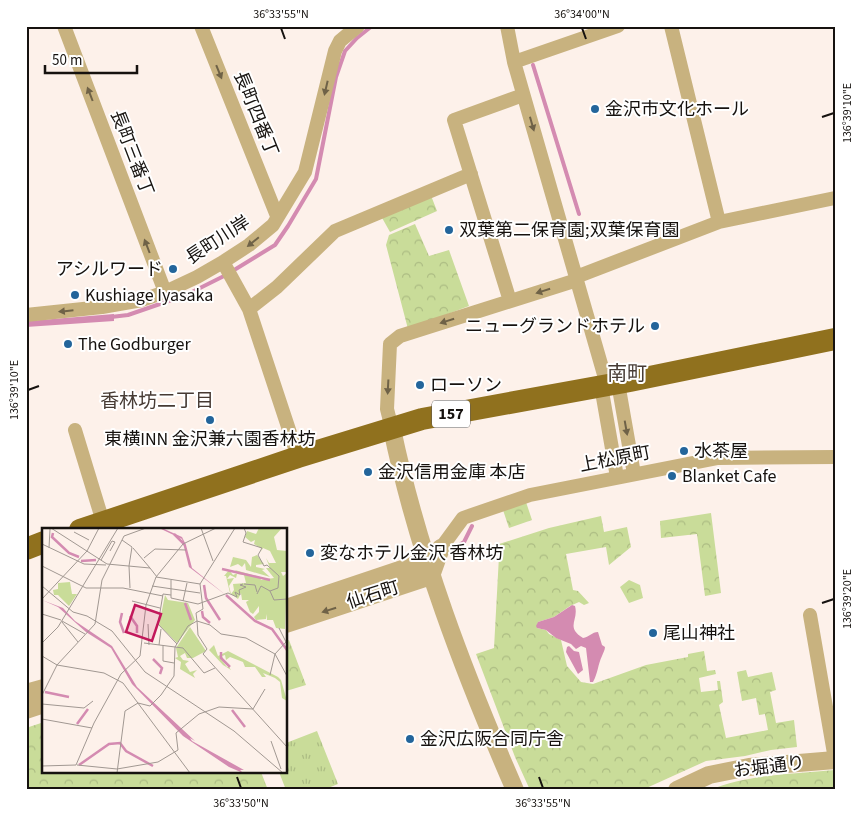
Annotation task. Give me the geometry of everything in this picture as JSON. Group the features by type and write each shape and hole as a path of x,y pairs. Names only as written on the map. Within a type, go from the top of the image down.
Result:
{"highway":[{"name":"157","path":"86,528 298,458 422,420 609,385 835,339"},
{"path":"26,548 42,543"}],"street":[{"name":"長町三番丁","path":"64,26 165,292"},
{"name":"長町四番丁","path":"201,26 277,216"},
{"name":"長町川岸","path":"26,315 102,307 142,300 165,292 225,264 273,225 305,172 335,51 340,41 358,26"},
{"path":"506,26 523,95 634,474"},
{"path":"514,62 618,26"},
{"path":"671,26 719,222"},
{"path":"510,301 454,120 523,95"},
{"path":"249,309 277,287 335,231 471,174"},
{"path":"515,790 495,744 428,568 387,409 390,344 400,336 576,278 719,222 835,198"},
{"path":"225,264 249,309 298,458"},
{"path":"609,385 617,477"},
{"path":"75,430 103,522"},
{"name":"上松原町","path":"441,548 463,518 530,495 718,458 835,456"},
{"path":"428,568 441,548"},
{"name":"仙石町","path":"288,607 428,568"},
{"name":"仙石町","path":"288,623 428,568"},
{"path":"810,615 835,759"},
{"path":"26,693 42,689"},
{"path":"26,710 42,705"},
{"name":"お堀通り","path":"676,790 709,775 749,767 835,759"}],"green space":[{"path":"430,193 437,211 390,232 381,216"},
{"path":"415,224 429,256 449,250 469,306 408,329 386,245 389,235"},
{"path":"526,502 532,520 509,528 503,510"},
{"path":"711,513 721,593 705,596 697,534 661,538 660,521"},
{"path":"601,516 604,532 627,527 631,547 609,565 606,547 566,554 573,590 578,591 589,603 584,605 579,602 554,617 538,622 537,628 546,630 549,634 561,640 567,666 581,682 593,684 646,665 688,657 688,654 704,651 707,671 715,670 716,674 699,678 701,692 718,690 717,681 720,681 723,702 719,705 726,738 768,730 765,714 759,715 756,698 742,701 737,672 746,670 748,677 772,672 776,690 770,692 776,723 794,720 797,747 706,761 642,790 530,790 515,757 476,654 494,648 499,556 496,545 549,528"},
{"path":"629,580 640,585 643,598 629,603 620,587"},
{"path":"288,640 306,685 288,690"},
{"path":"42,723 42,774 262,774 268,790 26,790 26,728"},
{"path":"317,731 338,784 323,790 286,790 280,774 288,774 288,742"},
{"path":"835,770 835,790 710,790 755,778"}],"shaded area":[{"path":"114,314 114,321 26,327 26,322 28,321"},
{"path":"572,605 575,606 574,627 578,634 583,638 598,632 602,645 605,647 593,682 590,682 586,648 581,646 576,649 571,644 556,638 546,630 536,626 538,622 554,617"},
{"path":"569,646 574,651 579,652 583,670 578,674 566,652"}],"waterway":[{"path":"111,317 128,315 186,295 226,275 275,245 316,179 336,77 345,51 372,26"},
{"path":"533,65 579,214"},
{"path":"452,550 464,542 472,526"}],"place":[{"name":"金沢市文化ホール","path":"595,109"},
{"name":"双葉第二保育園;双葉保育園","path":"449,230"},
{"name":"アシルワード","path":"173,269"},
{"name":"Kushiage Iyasaka","path":"75,295"},
{"name":"ニューグランドホテル","path":"655,326"},
{"name":"The Godburger","path":"68,344"},
{"name":"ローソン","path":"420,385"},
{"name":"東横INN 金沢兼六園香林坊","path":"210,420"},
{"name":"水茶屋","path":"684,451"},
{"name":"金沢信用金庫 本店","path":"368,472"},
{"name":"Blanket Cafe","path":"672,476"},
{"name":"変なホテル金沢 香林坊","path":"310,553"},
{"name":"尾山神社","path":"653,633"},
{"name":"金沢広阪合同庁舎","path":"410,739"}],"district":[{"name":"南町","path":"627,374"},
{"name":"香林坊二丁目","path":"157,401"}]}
